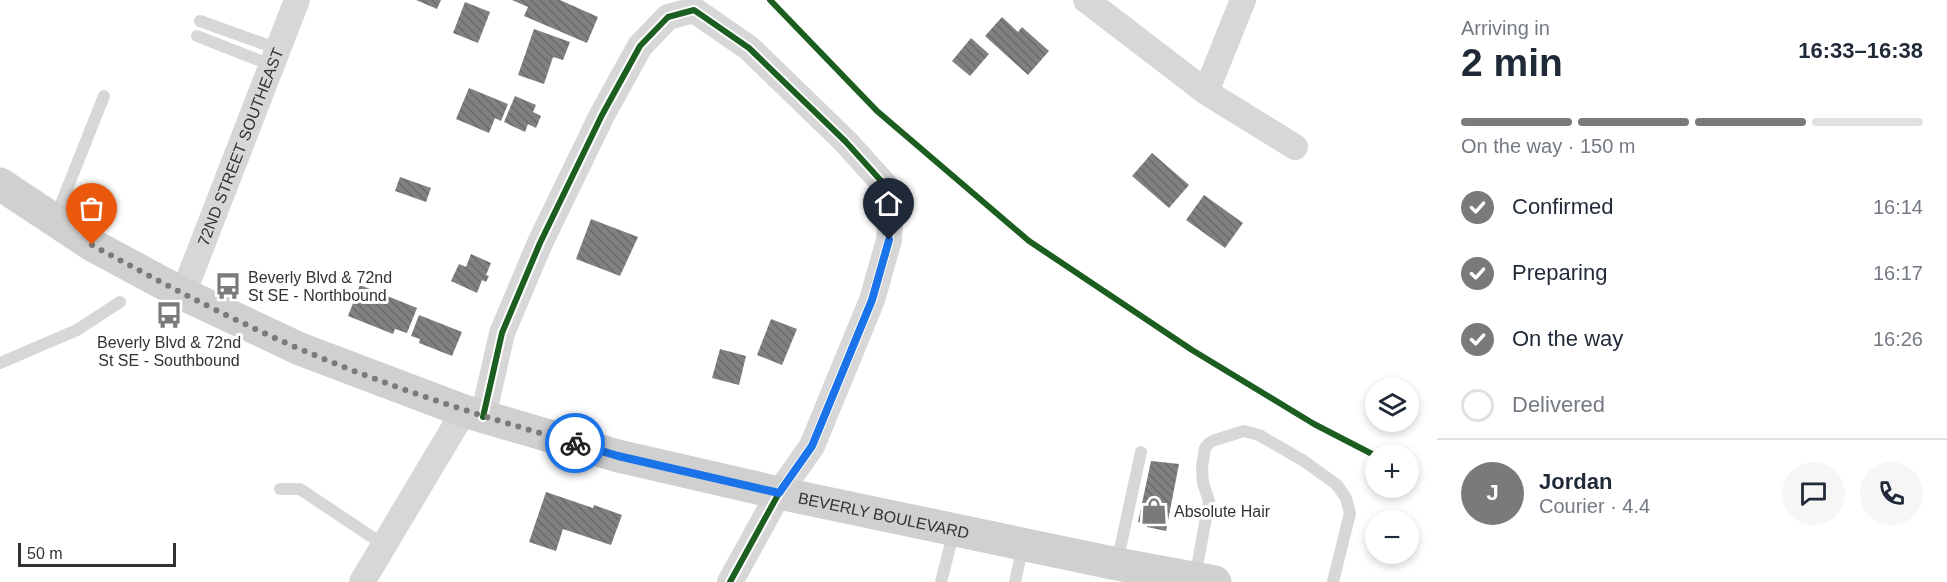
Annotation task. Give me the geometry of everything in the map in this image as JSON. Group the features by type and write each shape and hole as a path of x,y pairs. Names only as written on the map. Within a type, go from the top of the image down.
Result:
{"main road":[{"name":"BEVERLY BOULEVARD","path":"0,184 92,245 183,294 300,349 473,414 618,456 779,493 1187,579"}],"street":[{"name":"72ND STREET SOUTHEAST","path":"183,294 297,0"},
{"path":"1086,0 1206,92 1295,147"},
{"path":"1206,92 1243,0"},
{"path":"362,582 384,545 473,414 502,333 540,243 602,115 640,46 668,17 694,10 748,48 846,142 892,193 889,240 872,300 812,446 779,493 730,582"}],"lane":[{"path":"200,21 275,57"},
{"path":"197,36 275,57"},
{"path":"55,220 104,96"},
{"path":"0,363 77,330 120,302"},
{"path":"1187,579 1209,501 1203,483 1202,468 1205,448 1215,440 1244,431 1259,435 1304,461 1337,485 1346,498 1350,513 1333,582"},
{"path":"1117,564 1141,452"},
{"path":"280,489 300,489 384,545"},
{"path":"941,582 955,530"},
{"path":"1015,582 1023,544"}],"building":[{"path":"416,0 441,0 437,9"},
{"path":"512,0 560,0 598,17 587,43 524,16 528,7"},
{"path":"465,2 490,12 478,43 453,33"},
{"path":"1002,17 1018,32 1022,27 1049,51 1028,75 985,36"},
{"path":"534,29 570,42 563,60 553,57 544,84 518,75"},
{"path":"971,38 989,54 970,76 952,61"},
{"path":"469,88 508,104 501,121 495,118 489,133 456,119"},
{"path":"515,96 536,105 533,112 541,116 536,128 528,124 525,132 504,122"},
{"path":"1152,153 1189,185 1169,208 1132,176"},
{"path":"400,177 431,188 426,202 395,191"},
{"path":"1204,195 1243,223 1225,248 1186,220"},
{"path":"591,219 638,237 620,276 576,259"},
{"path":"471,254 491,263 486,275 489,276 486,282 482,280 477,293 451,281 459,264 466,267"},
{"path":"360,285 417,308 407,333 395,329 393,334 348,316"},
{"path":"419,315 462,332 452,356 419,343 420,339 411,336"},
{"path":"771,319 797,329 782,365 757,355"},
{"path":"720,349 746,356 739,385 712,378"},
{"path":"1151,461 1179,464 1166,531 1147,527 1147,524 1138,522"},
{"path":"546,492 622,515 611,545 563,529 556,551 529,542"}],"cycle path":[{"path":"770,0 877,111 1029,241 1192,350 1314,424 1365,450"},
{"path":"483,417 502,333 540,243 602,115 640,46 668,17 694,10 749,48 846,142 892,193 889,240 872,300 812,446 779,493 730,582"}],"way so far":[{"path":"92,245 183,294 300,349 464,411 575,443"}],"place":[{"name":"Beverly Blvd & 72nd St SE - Northbound","path":"228,286"},
{"name":"Beverly Blvd & 72nd St SE - Southbound","path":"169,315"},
{"name":"Absolute Hair","path":"1154,511"}],"route":[{"path":"575,443 618,456 779,493 812,446 872,300 889,240"}]}
